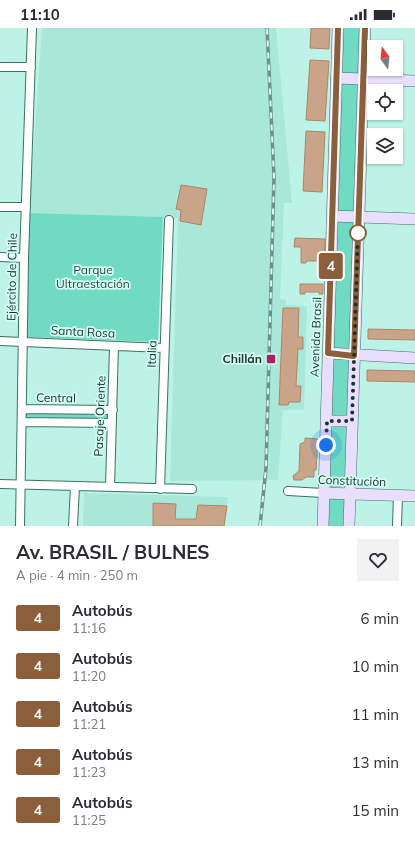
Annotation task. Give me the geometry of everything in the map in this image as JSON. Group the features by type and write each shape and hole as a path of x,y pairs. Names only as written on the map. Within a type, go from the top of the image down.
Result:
{"main road":[{"name":"Avenida Brasil","path":"323,526 338,28"},
{"path":"349,526 365,28"},
{"path":"336,78 415,81"},
{"path":"332,216 415,219"},
{"path":"328,353 354,356 415,358"},
{"path":"327,421 352,421"},
{"name":"Constitución","path":"323,493 415,496"}],"street":[{"name":"Ejército de Chile","path":"20,526 23,409 22,341 24,258 32,28"},
{"path":"0,66 31,67"},
{"path":"0,207 26,207"},
{"name":"Italia","path":"160,489 169,220"},
{"path":"0,258 24,258"},
{"name":"Santa Rosa","path":"0,340 164,348"},
{"name":"Pasaje Oriente","path":"110,487 114,346"},
{"name":"Central","path":"23,409 113,410"},
{"name":"Central","path":"22,422 112,423"},
{"path":"0,484 192,489"},
{"path":"74,526 75,486"},
{"name":"Constitución","path":"288,492 323,493"},
{"path":"397,526 398,495"}],"shaded area":[{"path":"42,28 276,28 292,203 284,203 280,299 286,300 286,305 307,306 304,410 283,410 278,480 170,481 178,218 29,213"},
{"path":"84,493 228,497 225,526 83,526"}],"green space":[{"path":"341,28 363,28 361,77 339,76"},
{"path":"342,82 361,82 355,213 336,213"},
{"name":"Parque Ultraestación","path":"29,213 163,217 158,342 27,337"},
{"path":"336,220 355,220 351,349 332,347"},
{"path":"332,359 351,360 344,487 328,487"},
{"path":"26,411 108,411 108,420 26,420"},
{"path":"328,497 346,498 346,526 327,526"}],"building":[{"path":"311,28 330,28 329,49 310,48"},
{"path":"310,60 329,61 325,121 306,120"},
{"path":"306,131 325,132 322,192 303,191"},
{"path":"181,185 207,189 201,225 180,221 181,210 176,209"},
{"path":"295,238 325,239 324,263 320,263 320,261 306,261 306,263 301,263 301,247 294,247"},
{"path":"300,284 323,284 323,294 319,294 319,292 305,292 305,294 300,294"},
{"path":"283,308 299,308 298,337 303,337 303,349 298,349 296,386 301,386 300,402 289,402 288,405 279,405"},
{"path":"368,329 415,330 415,340 368,339"},
{"path":"367,370 415,371 415,382 367,381"},
{"path":"305,438 318,439 316,470 314,470 314,477 294,480 293,476 299,471 300,444 305,442"},
{"path":"153,503 176,504 175,519 196,519 198,505 227,506 224,526 153,526"}],"railway":[{"path":"260,526 266,468 274,177 267,28"}],"bus line":[{"name":"4","path":"338,28 328,353 354,356 365,28"}],"place":[{"name":"Chillán","path":"271,359"}],"route":[{"path":"326,445 327,421 352,421 358,233"}]}
